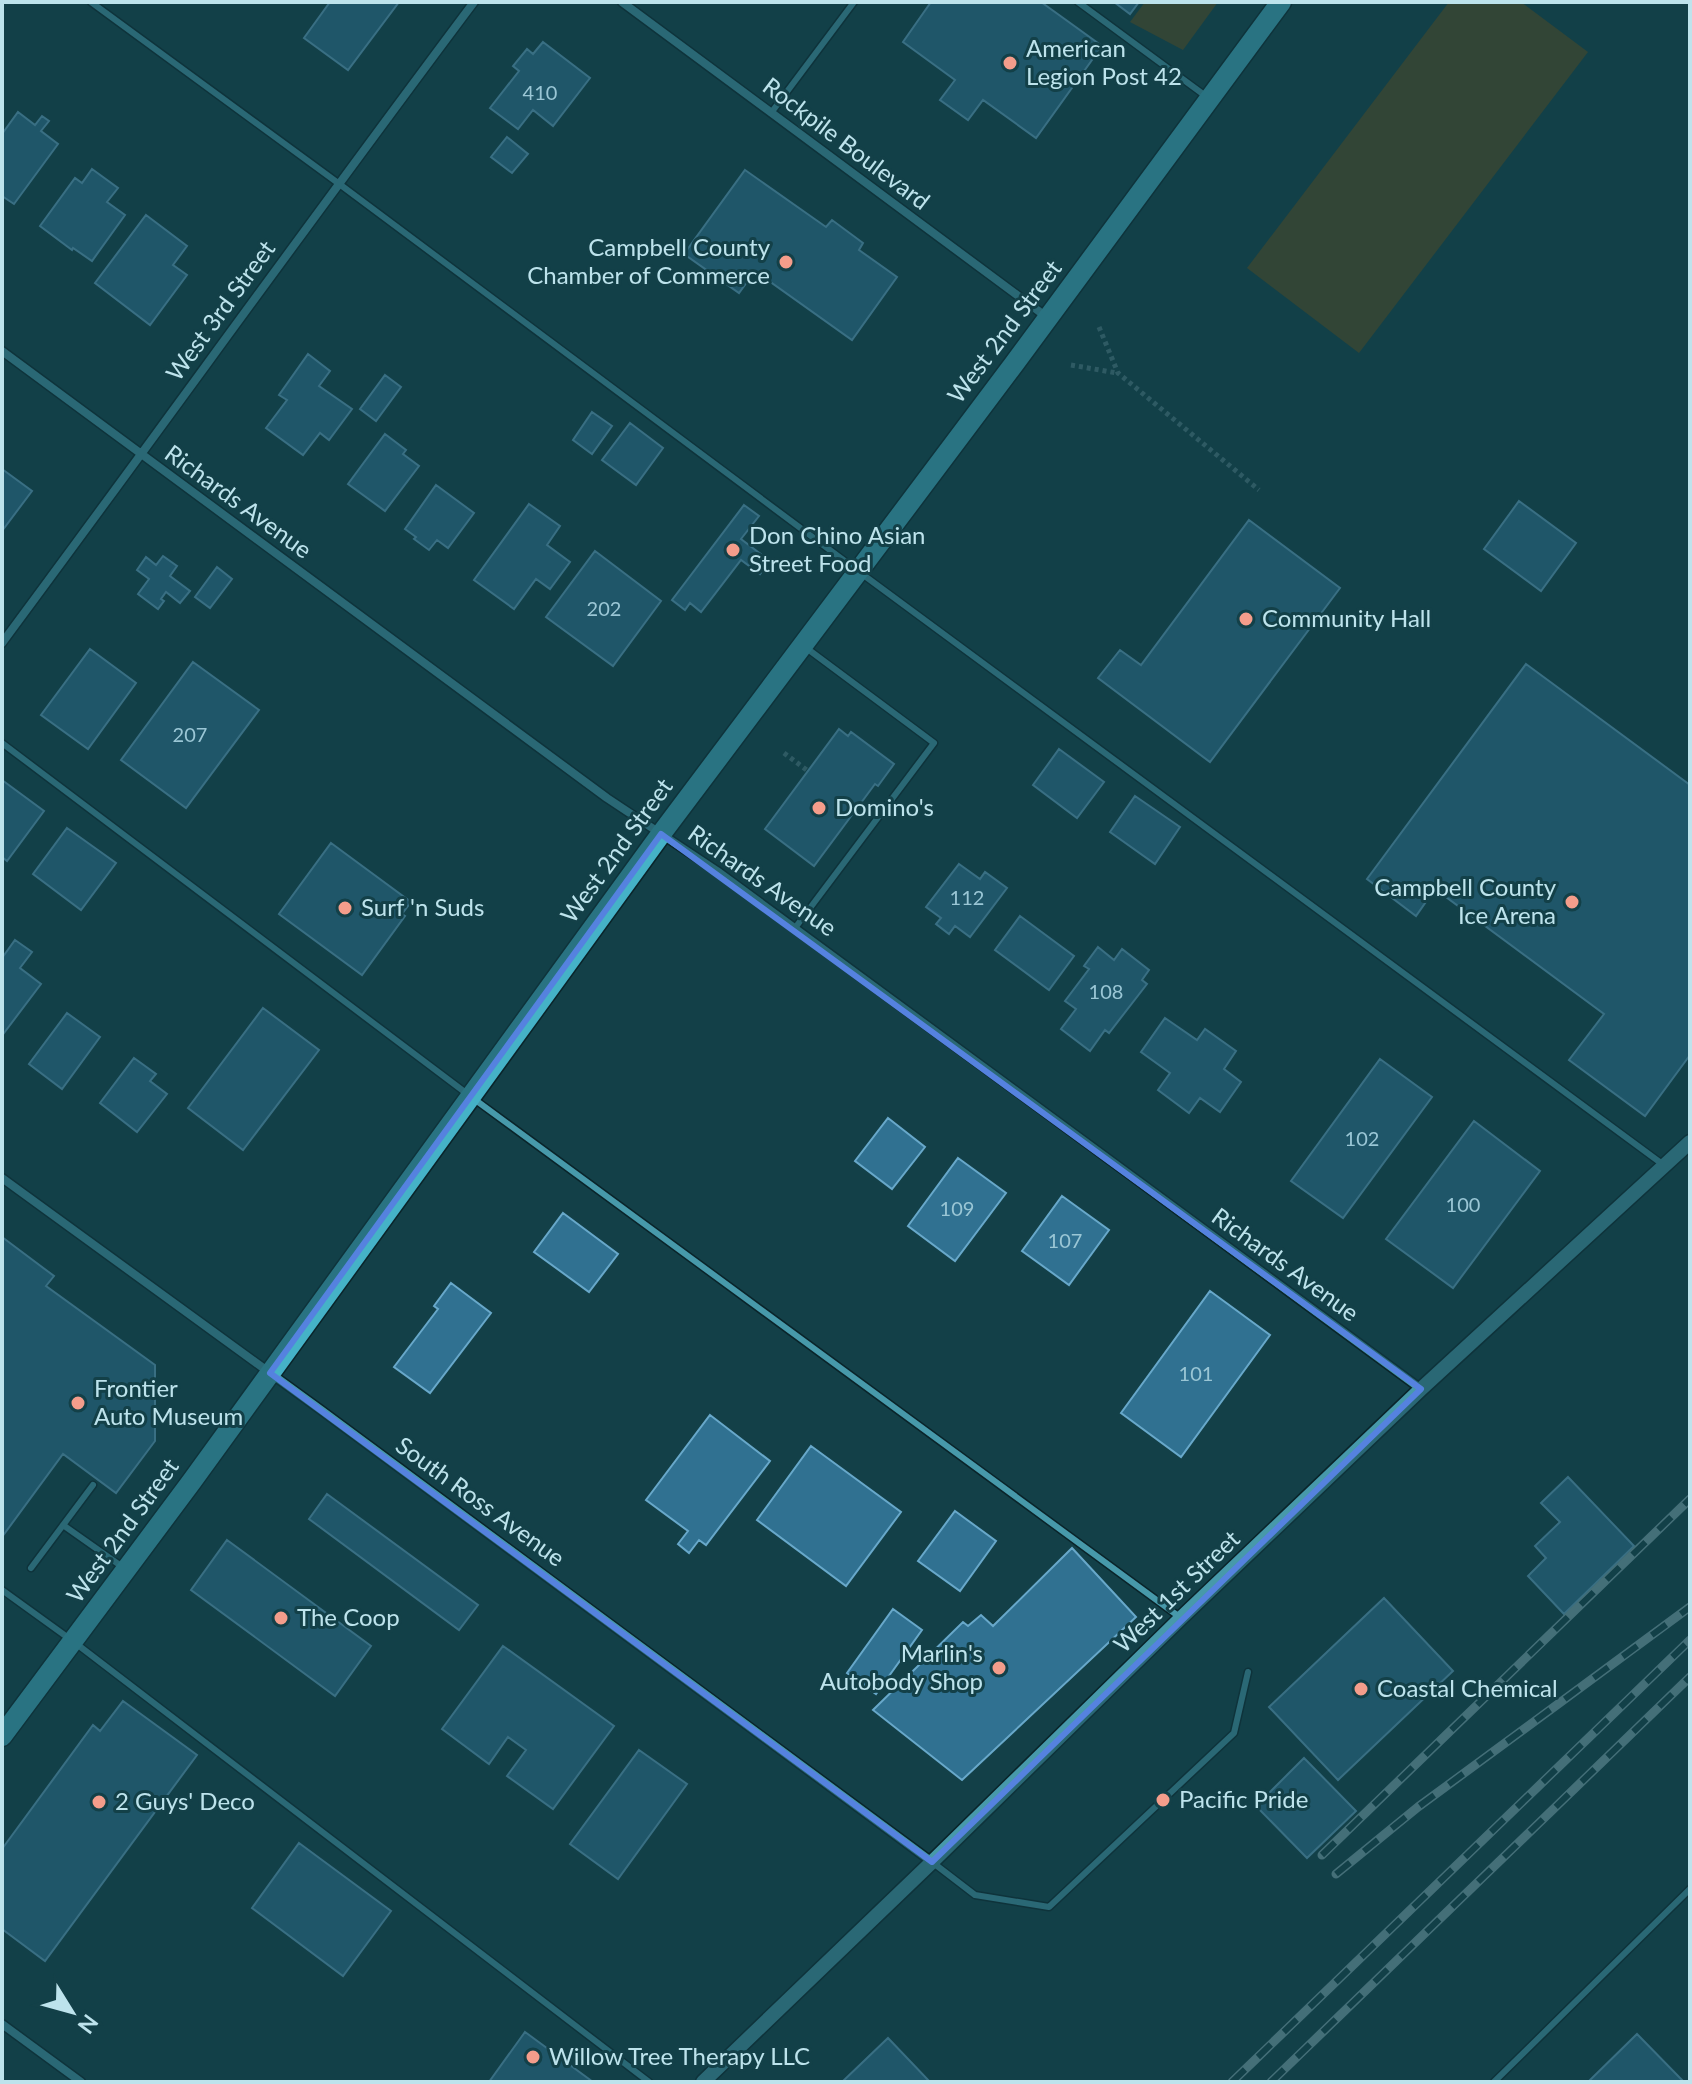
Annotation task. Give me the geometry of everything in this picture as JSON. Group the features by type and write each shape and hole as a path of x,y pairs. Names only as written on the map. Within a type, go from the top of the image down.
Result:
{"main road":[{"name":"West 2nd Street","path":"2,1736 127,1570 661,834 1281,2"}],"street":[{"name":"West 3rd Street","path":"2,643 474,2"},
{"name":"Rockpile Boulevard","path":"622,2 1048,318"},
{"name":"Richards Avenue","path":"2,351 607,798 717,871 1421,1389"},
{"name":"West 1st Street","path":"703,2082 1421,1389 1690,1142"},
{"name":"South Ross Avenue","path":"2,1178 932,1862"},
{"path":"2,2024 81,2082"}],"lane":[{"path":"91,2 1665,1166"},
{"path":"771,113 854,2"},
{"path":"1078,2 1210,99"},
{"path":"795,928 934,743 802,645"},
{"path":"2,743 470,1096 1181,1618"},
{"path":"31,1568 93,1485"},
{"path":"63,1525 127,1570"},
{"path":"2,1590 649,2082"},
{"path":"932,1862 975,1895 1049,1907 1234,1733 1248,1672"},
{"path":"1494,2082 1690,1889"}],"path":[{"path":"1099,327 1118,373 1259,490"},
{"path":"1071,365 1118,373"},
{"path":"784,753 808,771"}],"highlighted area":[{"path":"661,834 1421,1389 932,1862 270,1373"}],"shaded area":[{"path":"1145,2 1218,2 1183,50 1130,22"},
{"path":"1449,2 1521,2 1588,52 1359,353 1247,268"}],"building":[{"path":"330,2 399,2 348,70 304,38"},
{"name":"American Legion Post 42","path":"931,2 1041,2 1102,46 1036,138 983,100 968,120 940,100 955,80 903,42"},
{"path":"1114,2 1139,2 1130,14"},
{"path":"543,42 590,78 553,126 533,110 518,129 490,108 519,71 513,66 527,49 533,54"},
{"path":"18,112 35,125 42,116 49,121 41,131 58,144 14,204 2,196 2,134"},
{"path":"507,137 528,154 512,173 491,157"},
{"path":"92,169 118,188 107,202 125,215 92,261 40,226 75,178 82,183"},
{"name":"Campbell County Chamber of Commerce","path":"745,170 826,227 832,220 863,243 859,250 897,277 852,340 755,271 739,293 684,254"},
{"path":"146,215 187,246 173,265 187,275 150,325 95,283"},
{"path":"308,354 330,371 319,386 352,409 329,440 320,433 303,455 266,428 287,400 279,395"},
{"path":"385,375 401,387 376,421 360,409"},
{"path":"592,412 612,426 592,454 573,440"},
{"path":"630,423 663,448 636,485 602,460"},
{"path":"385,434 406,450 403,454 419,466 385,511 348,484"},
{"path":"2,469 32,491 2,531"},
{"path":"436,485 474,513 448,548 437,540 429,550 405,529"},
{"path":"1519,501 1576,543 1541,591 1484,549"},
{"path":"529,504 560,526 547,545 570,562 550,589 536,579 514,609 474,580"},
{"name":"Don Chino Asian Street Food","path":"744,505 759,516 741,539 770,561 760,574 741,560 701,612 690,603 685,610 672,600"},
{"name":"Community Hall","path":"1249,520 1340,588 1210,762 1098,678 1120,650 1141,665"},
{"path":"595,551 661,601 613,666 546,617"},
{"path":"163,556 177,566 170,576 190,591 180,603 166,592 158,609 138,594 149,579 137,570 146,557 156,565"},
{"path":"217,567 232,579 210,608 195,597"},
{"path":"90,649 136,683 88,749 41,715"},
{"path":"193,662 259,710 186,808 121,760"},
{"name":"Campbell County Ice Arena","path":"1526,664 1690,785 1690,1055 1645,1116 1569,1060 1604,1014 1435,889 1416,916 1367,879"},
{"name":"Domino's","path":"839,729 848,736 851,732 894,764 878,786 875,784 814,866 765,829"},
{"path":"1059,749 1104,782 1077,818 1033,785"},
{"path":"2,780 44,811 7,861 2,857"},
{"path":"1135,796 1180,827 1155,864 1110,832"},
{"path":"67,828 116,863 81,910 33,874"},
{"name":"Surf 'n Suds","path":"331,843 411,902 402,914 405,916 362,975 279,914"},
{"path":"959,864 980,879 985,872 1007,888 970,937 955,926 949,934 936,924 941,918 926,907"},
{"path":"1020,916 1074,956 1049,990 995,950"},
{"path":"15,940 32,952 20,968 41,984 4,1033 2,958"},
{"path":"1098,947 1114,960 1122,949 1149,970 1142,980 1147,984 1109,1033 1105,1030 1090,1051 1061,1029 1076,1009 1065,1001 1089,969 1084,966"},
{"path":"263,1008 319,1050 243,1150 188,1108"},
{"path":"67,1013 100,1037 62,1089 29,1064"},
{"path":"1165,1018 1197,1040 1205,1029 1236,1051 1224,1069 1241,1082 1220,1112 1200,1098 1189,1113 1158,1090 1170,1073 1141,1052"},
{"path":"134,1058 156,1074 150,1081 167,1094 137,1132 100,1103"},
{"path":"1380,1059 1432,1097 1343,1218 1291,1181"},
{"path":"888,1118 925,1147 892,1189 855,1161"},
{"path":"1474,1121 1540,1171 1453,1288 1386,1239"},
{"path":"958,1158 1006,1193 955,1261 908,1226"},
{"path":"1062,1196 1109,1230 1069,1285 1022,1251"},
{"path":"563,1213 618,1254 589,1292 534,1252"},
{"name":"Frontier Auto Museum","path":"2,1237 54,1276 46,1286 155,1365 155,1441 116,1493 63,1454 2,1537"},
{"path":"451,1283 491,1313 430,1393 394,1367 438,1309 434,1306"},
{"path":"1210,1291 1270,1335 1181,1457 1121,1413"},
{"path":"710,1415 770,1461 706,1545 699,1540 689,1553 678,1544 688,1531 646,1500"},
{"path":"811,1446 901,1512 846,1586 757,1520"},
{"path":"1568,1477 1634,1546 1564,1614 1528,1576 1546,1558 1535,1546 1560,1522 1541,1503"},
{"path":"327,1494 478,1605 459,1630 309,1519"},
{"path":"955,1511 996,1541 960,1591 918,1561"},
{"name":"The Coop","path":"227,1540 371,1646 335,1696 191,1590"},
{"name":"Marlin's Autobody Shop","path":"1072,1548 1136,1617 962,1780 873,1710 963,1622 968,1626 981,1615 993,1626"},
{"name":"Coastal Chemical","path":"1384,1598 1453,1671 1338,1780 1269,1707"},
{"path":"893,1609 922,1630 876,1694 847,1673"},
{"path":"503,1646 614,1726 553,1809 507,1776 526,1750 508,1737 489,1764 442,1729"},
{"name":"2 Guys' Deco","path":"123,1701 197,1755 45,1961 2,1929 2,1849 93,1725 100,1731"},
{"path":"639,1750 687,1784 618,1879 570,1844"},
{"path":"1304,1758 1356,1811 1307,1858 1256,1806"},
{"path":"299,1843 391,1911 343,1976 252,1908"},
{"name":"Willow Tree Therapy LLC","path":"525,2032 593,2082 489,2082"},
{"path":"1637,2034 1684,2082 1588,2082"},
{"path":"888,2038 930,2082 842,2082"}],"railway":[{"path":"1322,1855 1690,1499"},
{"path":"1336,1874 1418,1807 1690,1607"},
{"path":"1232,2082 1690,1640"},
{"path":"1271,2082 1690,1677"}],"place":[{"name":"American Legion Post 42","path":"1010,63"},
{"name":"Campbell County Chamber of Commerce","path":"786,262"},
{"name":"Don Chino Asian Street Food","path":"733,550"},
{"name":"Community Hall","path":"1246,619"},
{"name":"Domino's","path":"819,808"},
{"name":"Campbell County Ice Arena","path":"1572,902"},
{"name":"Surf 'n Suds","path":"345,908"},
{"name":"Frontier Auto Museum","path":"78,1403"},
{"name":"The Coop","path":"281,1618"},
{"name":"Marlin's Autobody Shop","path":"999,1668"},
{"name":"Coastal Chemical","path":"1361,1689"},
{"name":"Pacific Pride","path":"1163,1800"},
{"name":"2 Guys' Deco","path":"99,1802"},
{"name":"Willow Tree Therapy LLC","path":"533,2057"}]}
